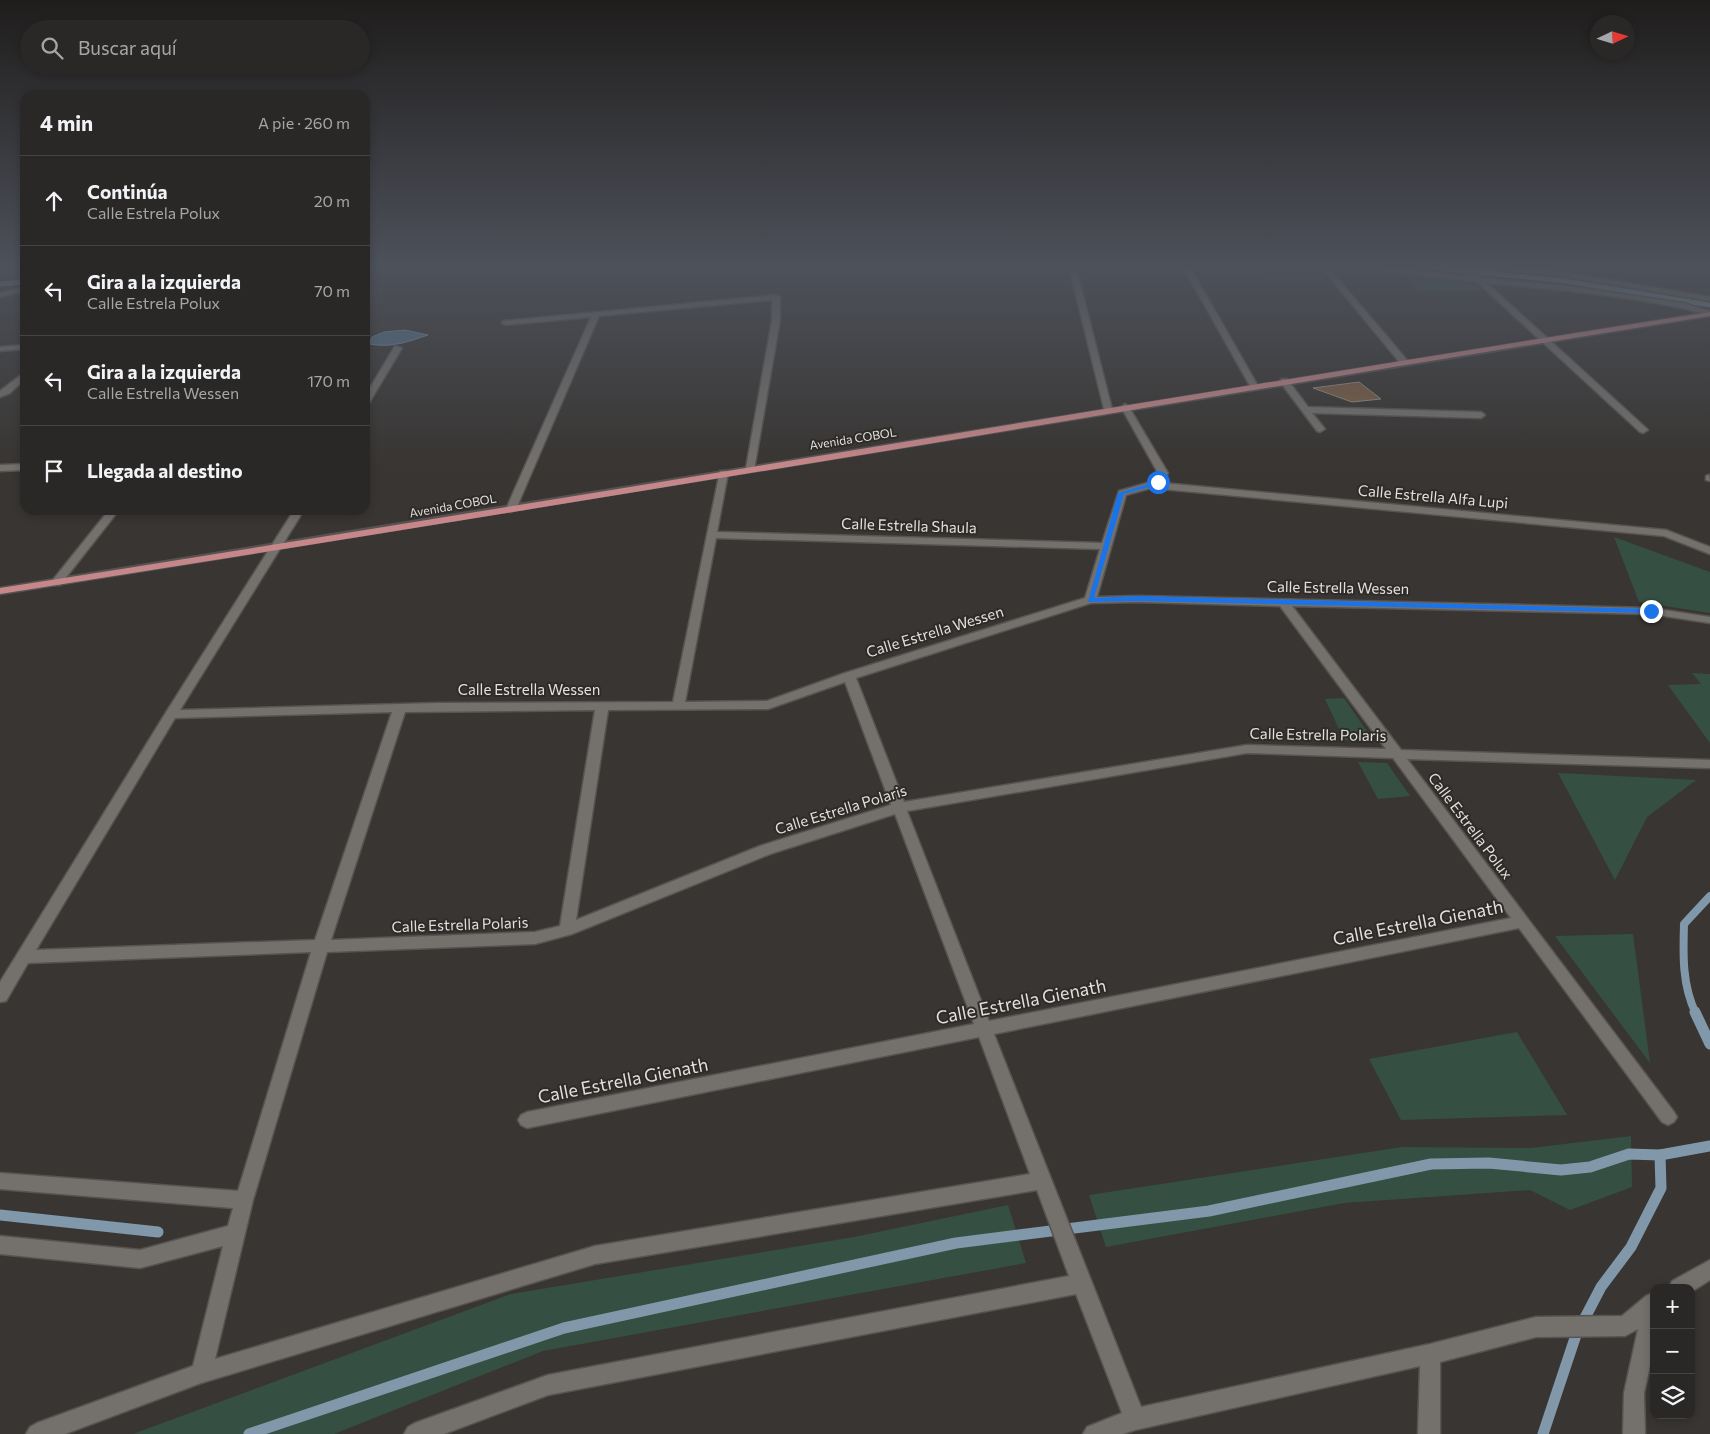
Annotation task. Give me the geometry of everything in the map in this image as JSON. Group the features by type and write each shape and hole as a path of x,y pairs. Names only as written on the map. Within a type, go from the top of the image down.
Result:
{"main road":[{"name":"Avenida COBOL","path":"0,591 275,548 1125,406 1584,334"}],"street":[{"path":"511,508 587,334"},
{"path":"751,468 774,334"},
{"path":"1089,334 1108,409"},
{"path":"1224,334 1254,386"},
{"path":"1380,334 1404,362"},
{"path":"1538,334 1643,430"},
{"path":"0,349 20,348"},
{"path":"370,394 398,348"},
{"path":"0,394 7,392 20,380"},
{"path":"1284,381 1320,429"},
{"path":"1090,600 1122,493 1158,482 1163,473 1125,406"},
{"path":"1307,410 1481,415"},
{"path":"0,468 20,467"},
{"path":"678,706 724,473"},
{"name":"Calle Estrella Alfa Lupi","path":"1149,485 1666,533 1710,551"},
{"path":"56,583 110,515"},
{"path":"0,996 171,714 296,515"},
{"name":"Calle Estrella Shaula","path":"711,535 1106,546"},
{"name":"Calle Estrella Wessen","path":"171,714 400,708 768,705 849,676 1090,600 1139,598 1651,611 1710,620"},
{"name":"Calle Estrella Polux","path":"1284,603 1668,1117"},
{"path":"849,676 1042,1182 1135,1419"},
{"path":"567,930 602,706"},
{"path":"202,1374 244,1200 321,946 400,708"},
{"name":"Calle Estrella Polaris","path":"24,957 535,938 567,930 765,850 900,807 1247,749 1710,764"},
{"name":"Calle Estrella Gienath","path":"528,1120 1522,922"},
{"path":"0,1182 244,1200"},
{"path":"37,1434 202,1374 595,1255 1042,1182"},
{"path":"0,1245 140,1258 236,1233"},
{"path":"1685,1284 1710,1269"},
{"path":"415,1434 548,1385 1082,1284"},
{"path":"1094,1434 1135,1419 1430,1354 1536,1327 1625,1326 1650,1305"},
{"path":"1634,1434 1634,1393 1650,1317"},
{"path":"1429,1434 1430,1354"}],"green space":[{"path":"1614,537 1710,572 1710,613 1639,602"},
{"path":"1692,673 1710,674 1710,743 1668,685 1701,684"},
{"path":"1344,698 1375,743 1344,740 1325,699"},
{"path":"1358,762 1387,763 1410,796 1378,799"},
{"path":"1558,773 1696,780 1647,817 1615,880"},
{"path":"1633,934 1650,1063 1555,936"},
{"path":"1517,1032 1567,1115 1401,1120 1369,1059"},
{"path":"1631,1136 1632,1187 1570,1210 1530,1190 1344,1203 1106,1247 1089,1195 1402,1147 1531,1148"},
{"path":"1008,1205 1026,1263 543,1351 334,1434 133,1434 511,1294 854,1237"}],"water":[{"path":"379,334 428,335 392,345 370,344 372,337"}],"building":[{"path":"1359,382 1381,399 1352,402 1313,388"}],"waterway":[{"path":"1696,1014 1691,1003 1686,981 1684,924 1710,896"},
{"path":"1695,1012 1710,1044"},
{"path":"1660,1155 1710,1146"},
{"path":"249,1434 564,1328 956,1243 1209,1211 1431,1164 1489,1163 1561,1170 1590,1167 1629,1154 1660,1155"},
{"path":"1543,1434 1576,1335 1601,1287 1631,1247 1661,1188 1660,1155"},
{"path":"0,1215 158,1232"}],"route":[{"path":"1158,482 1122,493 1090,600 1139,598 1651,611"}]}
